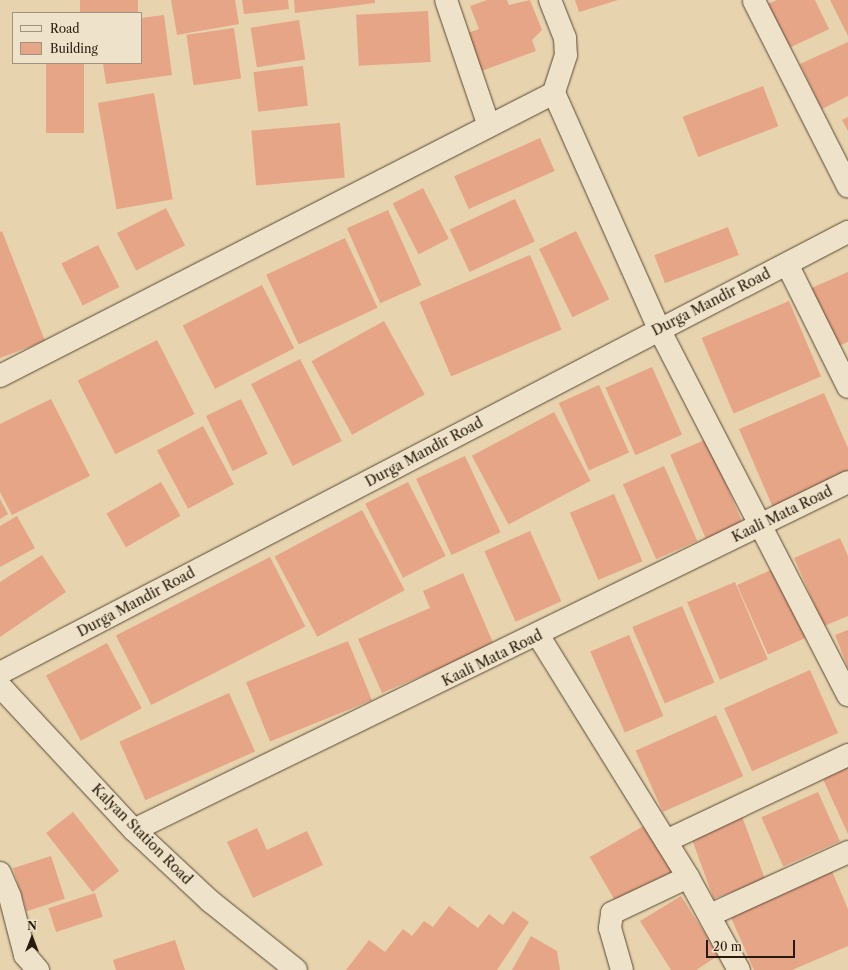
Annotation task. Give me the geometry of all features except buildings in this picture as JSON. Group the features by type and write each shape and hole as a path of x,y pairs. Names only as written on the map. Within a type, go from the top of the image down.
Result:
{"street":[{"path":"446,0 489,126"},
{"path":"535,0 546,32"},
{"path":"550,0 565,38 566,55 554,93 659,329 762,524 848,696"},
{"path":"754,1 848,186"},
{"path":"0,376 554,93"},
{"name":"Durga Mandir Road","path":"0,673 848,232"},
{"path":"787,264 848,386"},
{"name":"Kaali Mata Road","path":"134,830 538,635 848,482"},
{"path":"538,635 688,877 739,970"},
{"name":"Kalyan Station Road","path":"0,686 134,830 210,901 296,970"},
{"path":"666,841 848,755"},
{"path":"710,915 848,852"},
{"path":"0,873 10,897 25,955 38,970"},
{"path":"622,970 610,928 612,913 688,877"}]}
